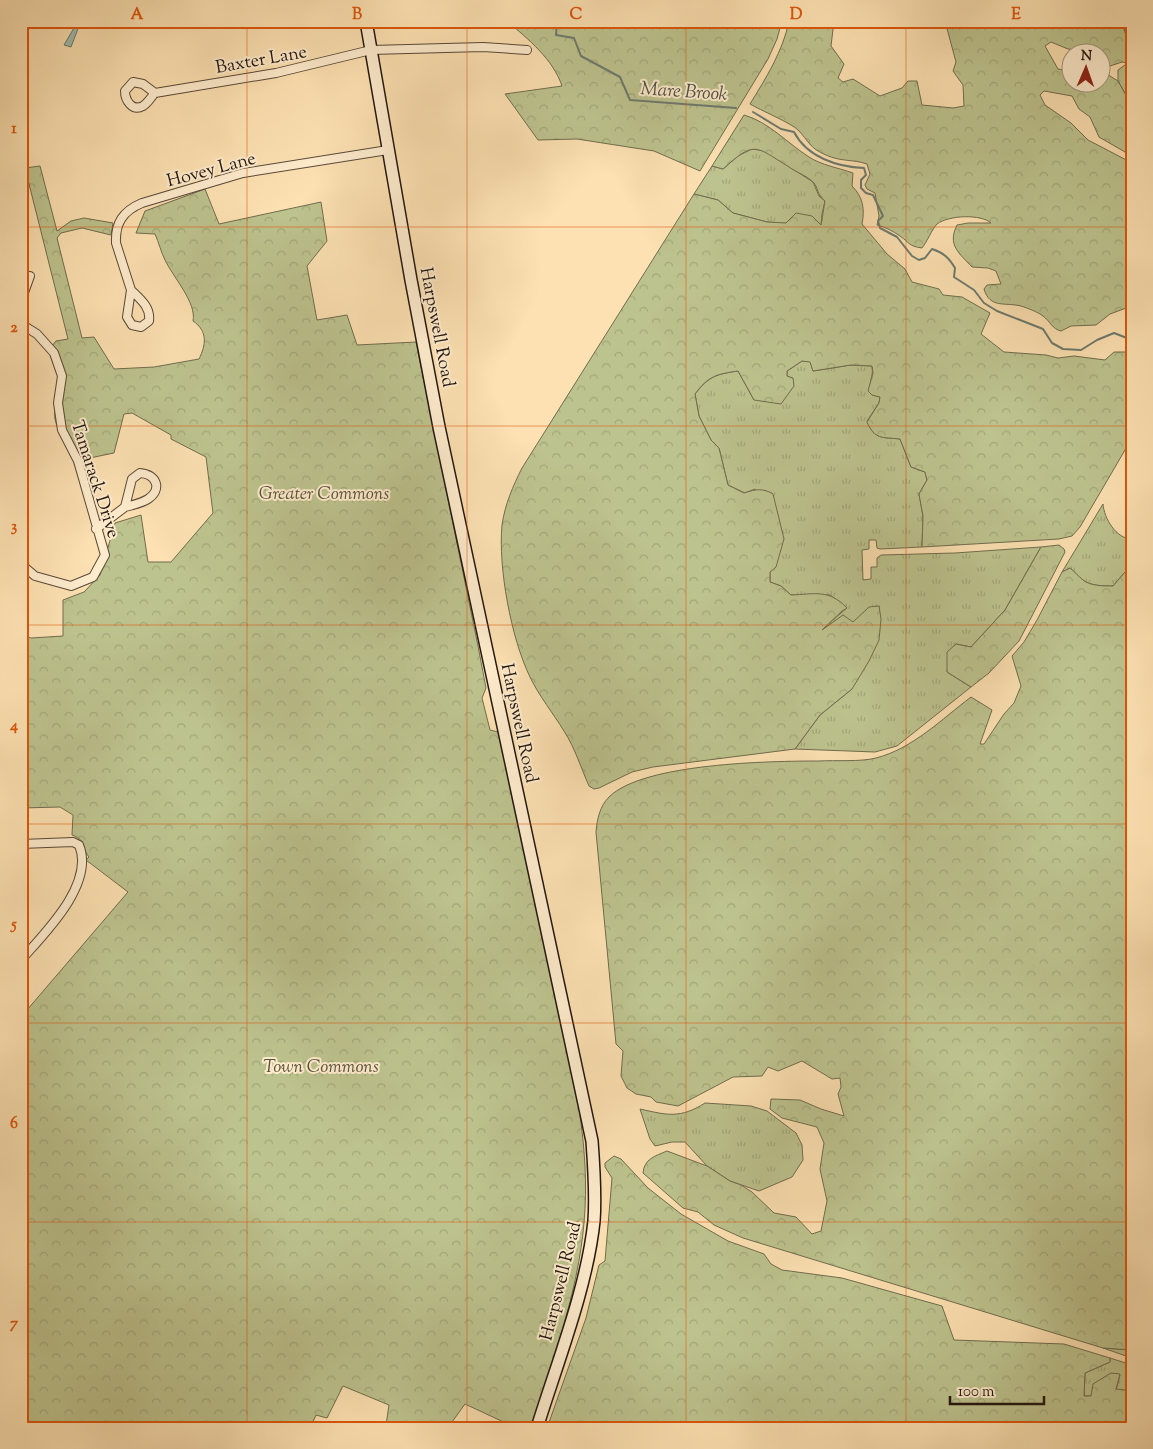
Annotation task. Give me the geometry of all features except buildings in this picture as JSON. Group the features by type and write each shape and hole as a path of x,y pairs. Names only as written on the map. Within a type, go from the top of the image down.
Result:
{"main road":[{"name":"Harpswell Road","path":"366,21 442,445 592,1141 595,1193 594,1223 589,1252 578,1295 537,1428"}],"street":[{"name":"Baxter Lane","path":"155,93 276,73 371,50 450,47 526,50"},
{"name":"Hovey Lane","path":"131,290 127,317 129,323 136,327 141,327 149,320 150,312 131,290 115,236 122,216 131,208 243,173 388,150"},
{"path":"21,301 30,276"},
{"name":"Tamarack Drive","path":"21,324 37,334 54,354 57,361 62,376 58,403 62,430 78,461 105,555 93,577 71,586 35,576 21,564"},
{"path":"96,529 125,507 147,500 154,494 156,486 154,478 149,474 140,473 132,479 125,507"},
{"path":"21,844 73,842 79,845 82,852 82,867 72,895 61,912 21,960"}],"green space":[{"path":"507,21 782,21 777,39 768,59 700,171 654,151 577,139 538,140 505,94 562,86 553,67 546,58"},
{"path":"789,21 834,21 831,46 844,64 838,78 843,82 853,79 880,96 902,88 908,81 917,81 922,105 953,108 964,106 963,85 953,71 956,62 945,21 1121,21 1127,38 1132,43 1132,60 1129,63 1122,62 1110,66 1110,42 1060,42 1060,46 1051,42 1045,46 1058,69 1060,69 1060,92 1110,92 1110,76 1118,81 1132,106 1132,156 1099,137 1090,117 1079,109 1072,96 1044,91 1040,95 1045,105 1071,123 1088,140 1132,163 1132,308 1129,307 1110,314 1096,325 1071,326 1061,331 1055,329 1045,318 1035,312 1021,306 999,304 990,300 984,289 987,285 1001,284 996,271 988,268 972,267 956,248 953,238 957,225 991,223 986,220 973,217 957,217 942,221 935,226 922,248 912,245 895,232 877,225 879,216 875,193 867,189 865,185 870,174 867,164 837,159 820,152 794,127 750,104 778,54"},
{"path":"1121,21 1132,21 1132,43 1127,38"},
{"path":"1132,60 1132,106 1118,81 1118,70"},
{"path":"744,115 770,128 814,160 853,173 852,186 859,194 862,203 862,224 887,254 905,269 912,282 939,289 943,295 962,297 990,313 981,334 1004,352 1046,355 1058,358 1074,356 1105,360 1114,352 1128,352 1132,355 1132,438 1080,527 1072,536 1059,539 922,547 923,516 919,494 927,480 925,472 911,467 900,439 876,435 867,422 879,403 880,397 872,395 868,391 873,373 872,366 851,365 813,371 810,362 802,361 787,371 787,376 793,378 794,386 781,404 754,400 738,371 724,373 704,383 695,394 699,416 711,440 719,448 728,485 744,493 759,490 773,494 784,539 776,567 770,572 770,582 781,586 791,595 828,595 847,608 822,630 843,615 853,622 869,607 879,606 881,619 879,640 852,689 820,715 795,749 653,767 632,772 594,789 589,786 575,751 560,724 542,698 523,661 507,602 504,581 501,542 503,517 522,468 694,194 718,200 733,213 767,222 786,223 796,213 812,216 821,225 825,201 820,196 815,184 769,154 755,149 749,150 723,169 712,166"},
{"path":"752,149 765,151 813,182 819,196 825,201 821,226 767,222 733,213 718,200 694,194 712,166 723,169 738,156"},
{"path":"40,166 57,231 71,221 84,218 113,223 111,235 82,228 61,233 57,238 82,338 94,337 114,369 154,367 199,359 203,349 204,338 201,329 193,321 188,298 165,260 155,234 136,233 145,211 205,189 219,224 321,202 327,241 307,266 317,320 347,315 357,345 416,342 486,688 482,698 490,730 498,732 569,1054 583,1138 586,1194 581,1249 563,1327 532,1428 510,1428 510,1425 465,1404 452,1422 455,1428 381,1428 386,1425 389,1405 343,1386 327,1418 316,1415 310,1428 21,1428 21,1017 128,892 86,860 89,857 81,840 72,835 73,815 60,807 21,808 21,635 31,638 63,636 63,600 84,592 100,575 115,523 141,515 148,562 171,562 213,513 206,457 171,439 171,435 132,413 124,414 114,453 75,461 56,425 55,414 60,376 56,364 48,351 56,341 68,339 25,168"},
{"path":"802,361 810,361 813,371 851,365 872,366 870,383 872,395 880,397 879,403 867,421 870,427 876,435 900,439 911,467 925,472 927,480 919,494 923,516 922,547 880,549 877,548 876,540 869,540 869,549 862,550 863,580 871,579 871,567 877,567 877,558 881,555 955,553 1041,547 1005,610 971,647 956,644 947,672 971,687 897,746 875,752 795,749 820,715 852,689 869,607 853,623 843,616 821,630 847,608 830,595 791,595 781,586 770,582 770,572 755,489 745,493 728,485 719,448 711,440 699,416 695,394 705,383 714,377 738,371 754,400 787,376 787,371"},
{"path":"1103,504 1108,521 1116,532 1121,536 1132,539 1132,564 1113,586 1086,582 1070,568 1062,572"},
{"path":"1059,545 1065,552 1019,641 989,673 971,687 947,672 947,652 956,644 971,647 1005,610 1041,547"},
{"path":"1132,564 1132,1350 1103,1348 743,1238 714,1225 698,1212 683,1208 643,1173 645,1164 648,1161 654,1156 667,1151 707,1166 730,1181 741,1185 752,1192 774,1213 796,1217 812,1234 821,1231 827,1201 820,1169 824,1143 817,1127 782,1118 770,1109 771,1099 800,1100 844,1116 838,1094 841,1087 840,1078 832,1079 802,1061 778,1071 768,1067 762,1076 733,1077 678,1106 656,1102 651,1097 636,1094 627,1088 621,1076 623,1051 616,1044 596,832 603,804 609,797 626,786 649,777 709,766 740,763 876,758 889,754 914,741 971,697 992,710 980,744 984,744 1004,714 1014,703 1021,686 1012,656 1024,642 1062,572 1070,568 1089,583 1113,586"},
{"path":"705,1103 751,1106 767,1111 796,1133 802,1145 803,1160 792,1177 759,1191 730,1181 707,1166 685,1142 672,1142 655,1146 650,1139 640,1109 666,1114 681,1114"},
{"path":"614,1156 621,1159 648,1188 681,1214 728,1241 764,1254 771,1264 782,1270 842,1278 942,1306 954,1340 1064,1344 1110,1358 1110,1362 1085,1373 1084,1396 1091,1396 1093,1384 1111,1373 1120,1374 1116,1389 1125,1390 1131,1399 1125,1428 547,1428 586,1318 599,1265 605,1261 612,1178 605,1167 605,1163"},
{"path":"1103,1348 1132,1350 1132,1358"},
{"path":"1110,1358 1132,1365 1132,1428 1125,1428 1130,1399 1116,1390 1120,1375 1091,1396 1084,1396 1085,1373 1110,1362"}],"shaded area":[{"path":"78,21 81,21 71,47 64,45"}],"waterway":[{"name":"Mare Brook","path":"557,21 556,35 574,38 581,56 620,77 630,100 736,108"},
{"name":"Mare Brook","path":"753,112 781,129 794,132 807,148 824,159 833,163 864,168 866,175 861,180 861,188 866,193 873,195 883,216 878,221 880,228 897,237 912,256 919,260 925,258 932,249 943,254 955,268 954,277 974,290 984,303 997,311 1043,329 1052,343 1063,349 1081,350 1097,340 1114,333 1132,340"}],"park label":[{"name":"Greater Commons","path":"324,493"},
{"name":"Town Commons","path":"321,1066"}]}
